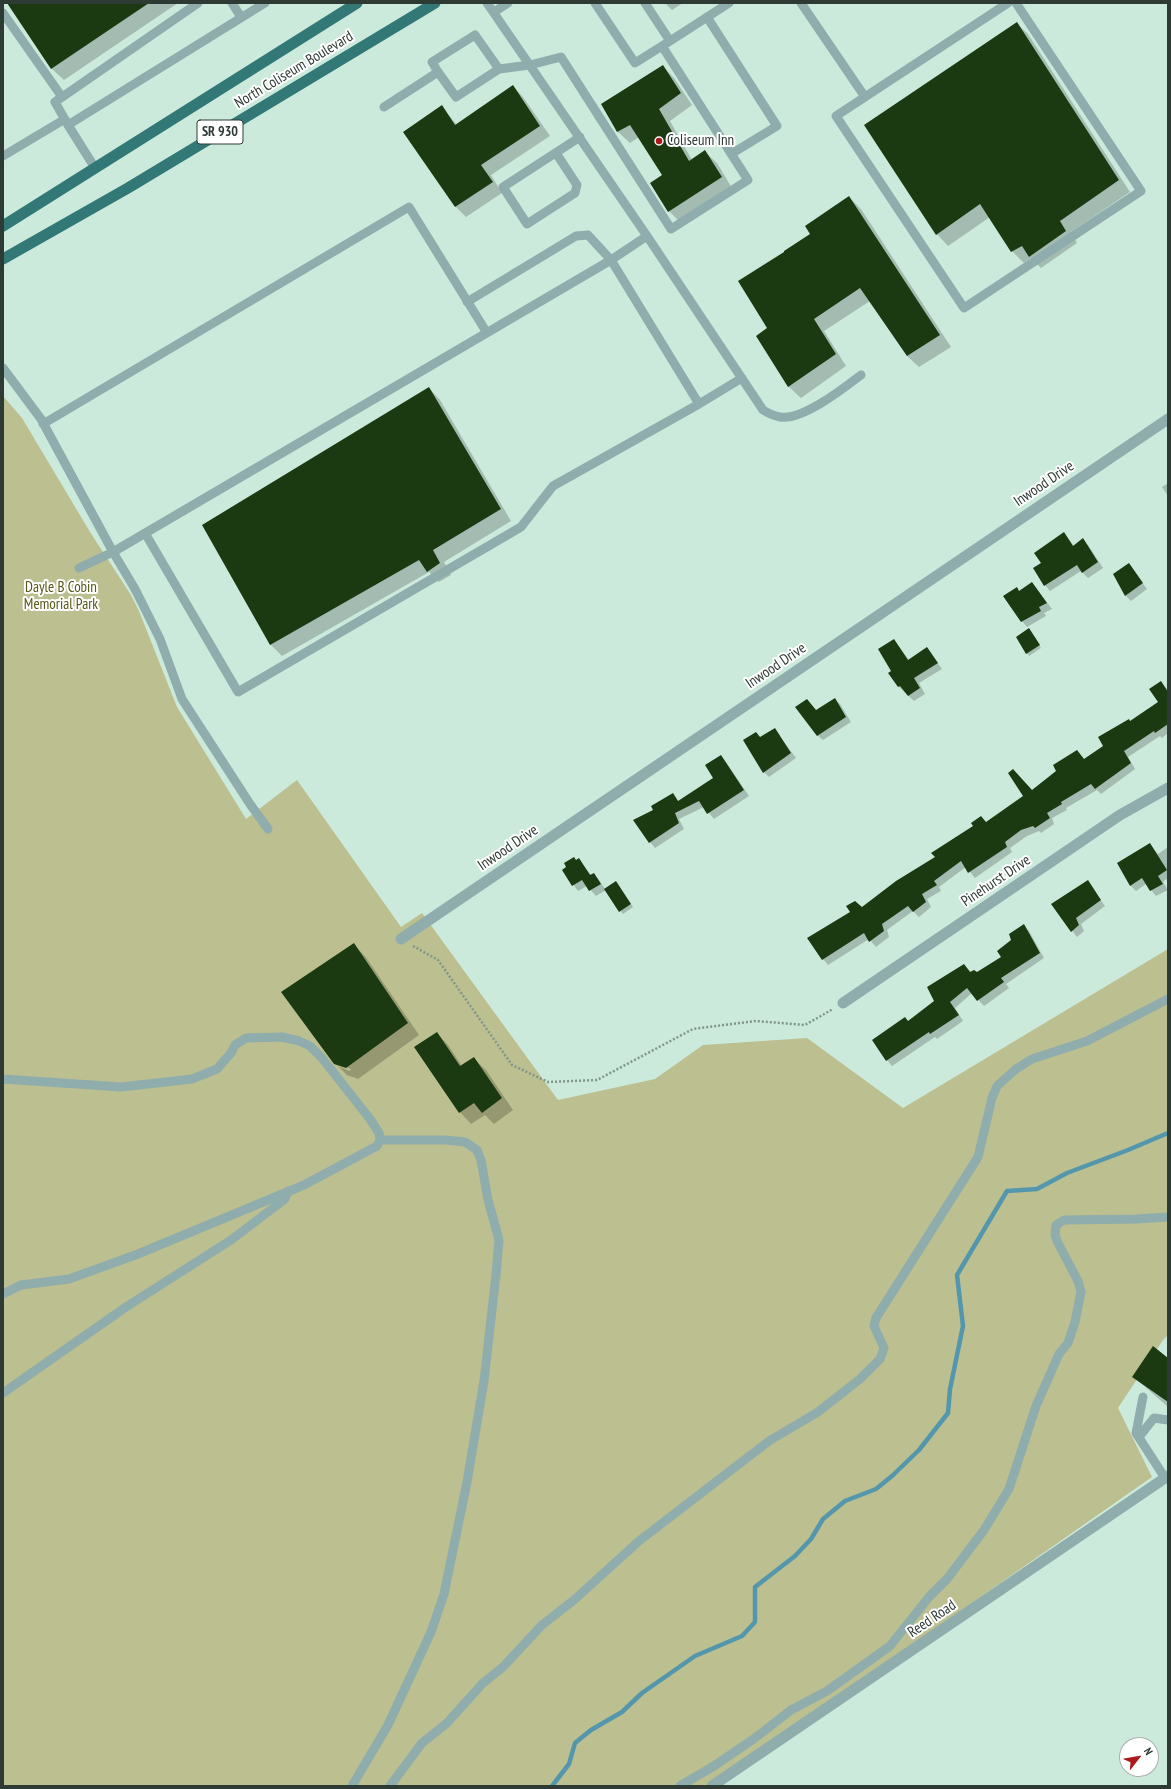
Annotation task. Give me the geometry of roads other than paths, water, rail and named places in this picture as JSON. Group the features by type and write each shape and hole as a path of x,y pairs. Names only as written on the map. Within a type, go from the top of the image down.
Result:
{"highway":[{"name":"North Coliseum Boulevard","path":"3,226 357,3"},
{"name":"North Coliseum Boulevard","path":"3,259 128,188 435,3"}],"street":[{"name":"Inwood Drive","path":"401,938 1168,418"},
{"name":"Pinehurst Drive","path":"843,1003 1120,814 1168,788"},
{"name":"Reed Road","path":"712,1786 1166,1477"}],"lane":[{"path":"95,168 55,102 198,3"},
{"path":"232,3 241,17"},
{"path":"3,156 66,122 265,3"},
{"path":"487,3 647,236 763,410 781,417 802,413 834,394 861,375"},
{"path":"494,12 508,3"},
{"path":"595,3 635,63 729,3"},
{"path":"645,3 670,41"},
{"path":"801,3 865,97"},
{"path":"1008,3 836,116 964,308 1140,191 1016,3"},
{"path":"3,13 62,98"},
{"path":"707,17 777,126 732,154"},
{"path":"499,69 475,35 432,62 456,97 499,69 561,57 671,229 748,180 662,46"},
{"path":"384,107 438,72"},
{"path":"556,153 577,185 575,193 528,224 503,187 556,153 580,138"},
{"path":"43,424 409,207 487,333"},
{"path":"467,302 576,236 588,235 611,260 699,404"},
{"path":"79,568 113,552 611,260 647,236"},
{"path":"3,368 17,385 43,424 149,616 160,639 182,699 246,798 268,828"},
{"path":"145,533 238,692 521,527 553,486 699,404 742,378"},
{"path":"390,1786 422,1743 447,1723 483,1683 503,1667 542,1625 574,1600 639,1540 769,1441 818,1412 860,1379 880,1359 884,1348 880,1336 874,1326 876,1318 978,1157 992,1098 997,1086 1016,1068 1032,1059 1087,1041 1168,999"},
{"path":"3,1079 121,1087 192,1079 217,1069 231,1053 235,1045 246,1038 282,1037 299,1040 310,1046 322,1058 370,1118 380,1133 380,1140 377,1146 288,1191 220,1218 173,1240 69,1279 21,1285 3,1294"},
{"path":"352,1786 388,1725 431,1632 444,1594 467,1482 484,1381 496,1275 498,1240 488,1200 481,1160 476,1150 465,1142 445,1140 380,1140"},
{"path":"3,1393 126,1307 231,1240 285,1199 288,1191"},
{"path":"680,1786 720,1762 755,1738 791,1710 827,1691 890,1646 929,1597 947,1579 988,1524 1010,1489 1036,1406 1059,1354 1068,1343 1075,1322 1081,1292 1078,1281 1058,1243 1056,1225 1064,1220 1168,1217"},
{"path":"1143,1397 1136,1433 1166,1477"},
{"path":"1139,1437 1154,1418 1168,1420"}],"waterway":[{"path":"552,1786 569,1764 575,1743 591,1730 622,1712 642,1693 695,1656 742,1636 755,1622 755,1587 795,1556 811,1539 823,1519 845,1501 876,1489 892,1476 919,1450 948,1413 950,1389 963,1326 957,1275 1007,1191 1037,1189 1067,1173 1168,1133"}],"place":[{"name":"Coliseum Inn","path":"659,141"}],"park label":[{"name":"Dayle B Cobin Memorial Park","path":"61,596"}]}
